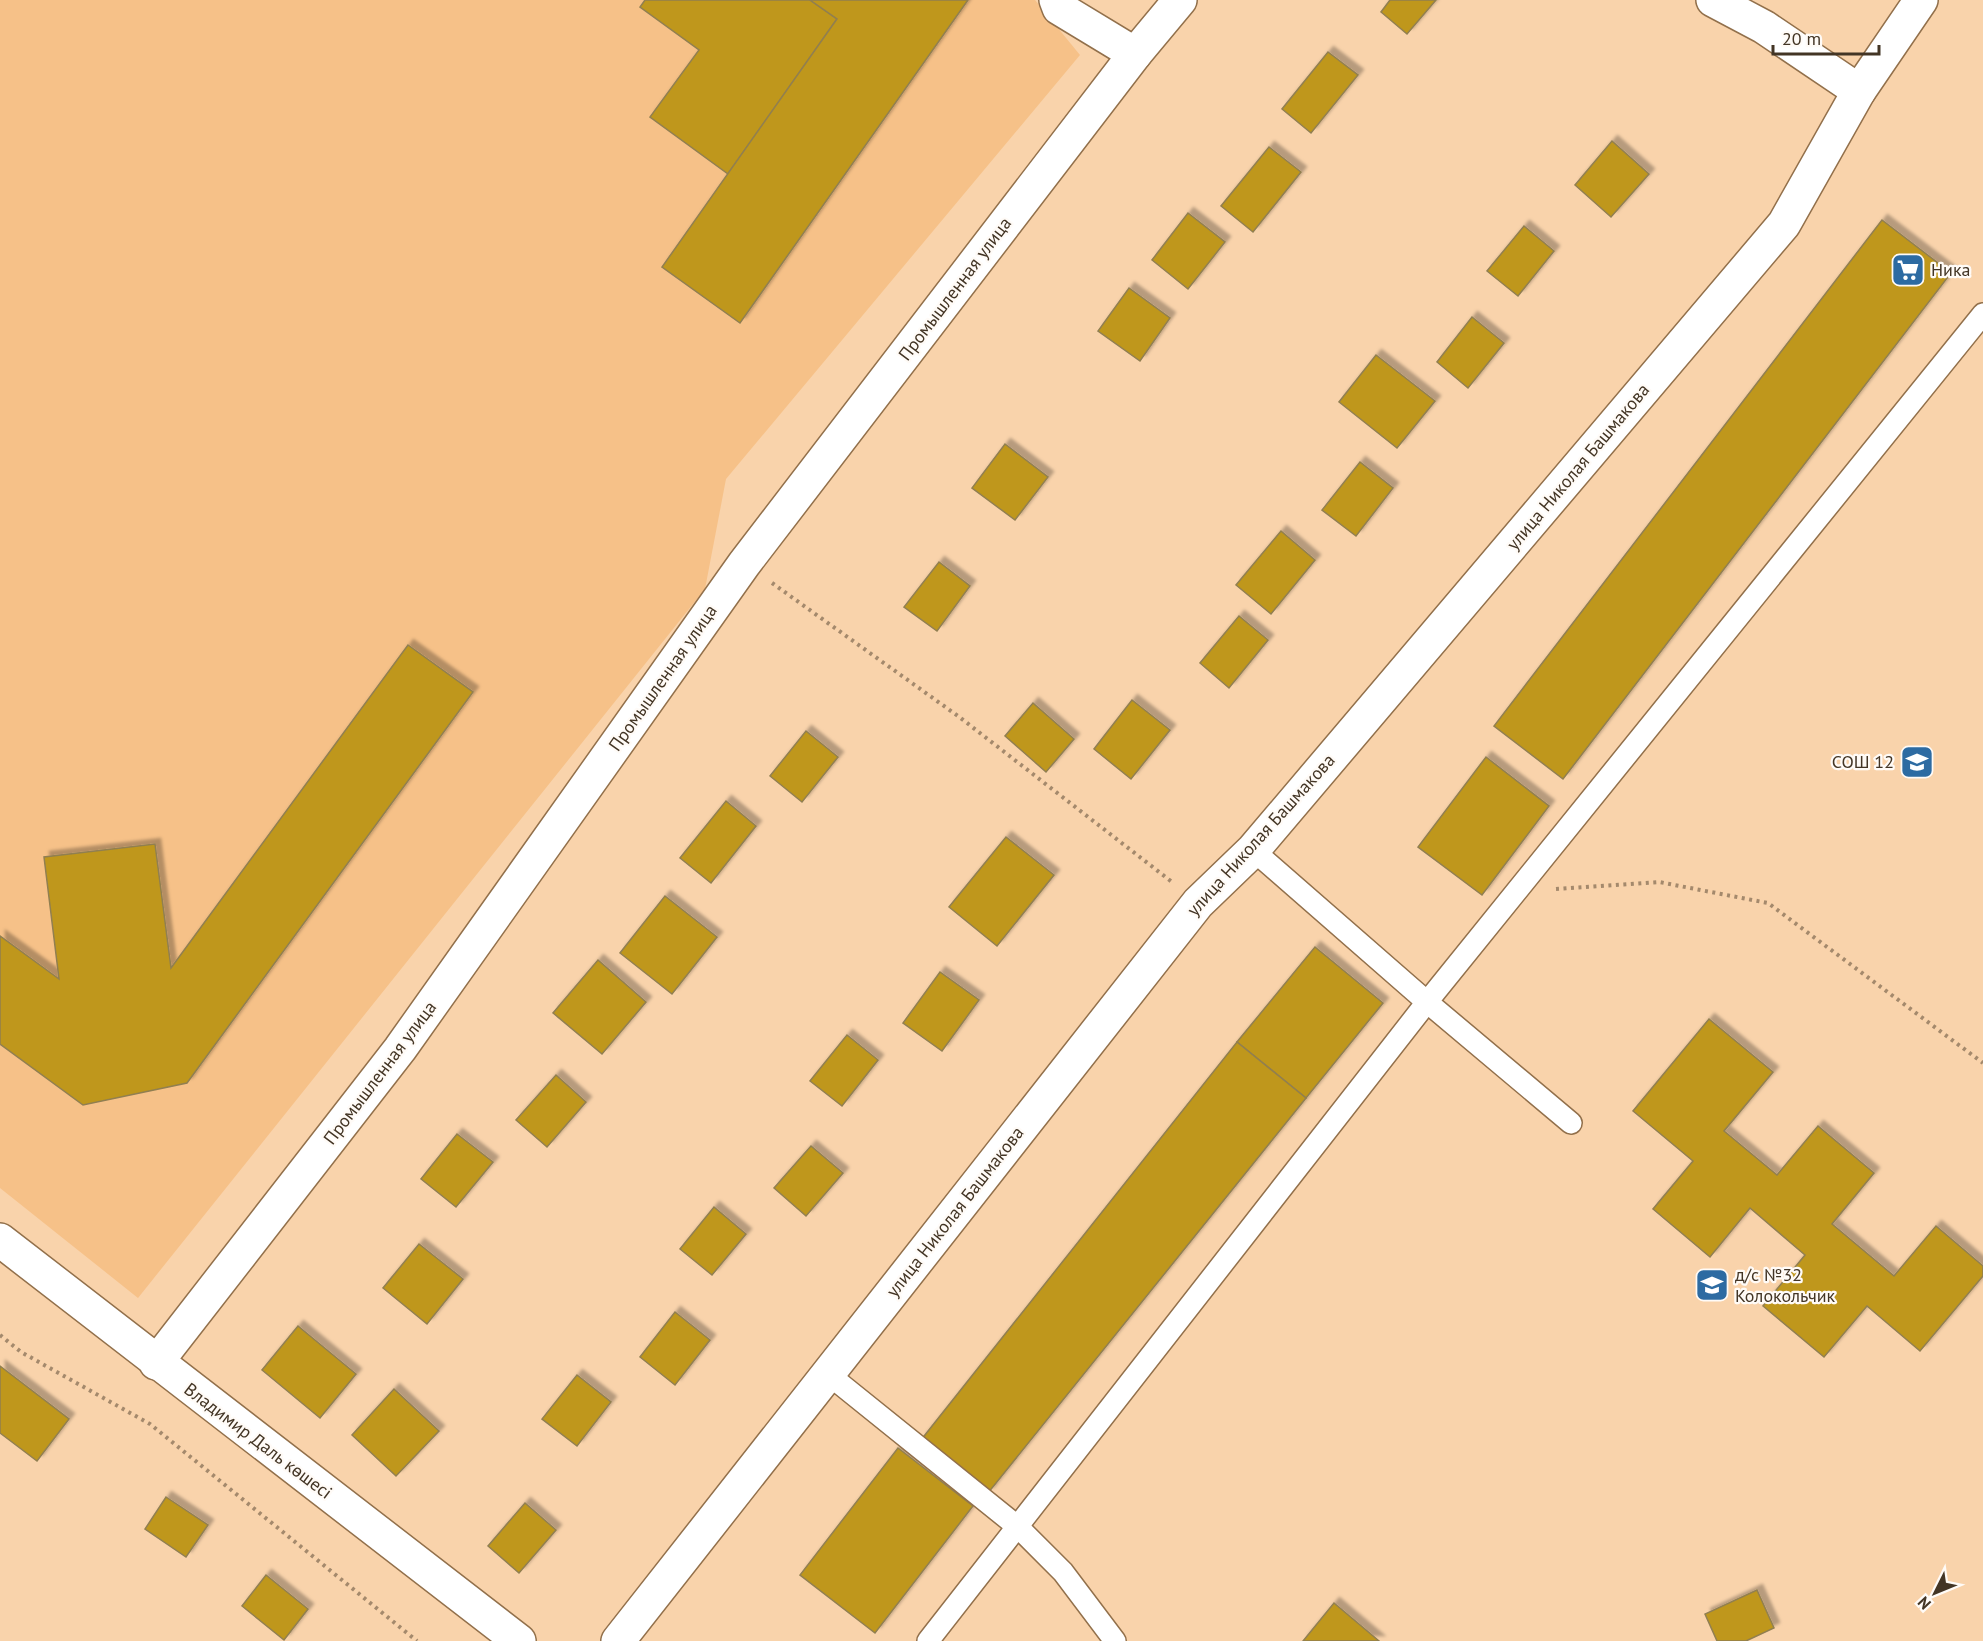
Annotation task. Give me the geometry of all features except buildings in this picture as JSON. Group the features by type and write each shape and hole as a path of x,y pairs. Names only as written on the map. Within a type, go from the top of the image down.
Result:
{"street":[{"path":"1056,0 1059,8 1135,54"},
{"name":"Промышленная улица","path":"156,1363 400,1049 744,564 1135,54 1179,0"},
{"path":"1713,0 1764,27 1859,91"},
{"name":"улица Николая Башмакова","path":"618,1641 1198,903 1253,850 1784,224 1859,91 1921,0"},
{"name":"Владимир Даль көшесі","path":"0,1240 156,1363 519,1641"}],"lane":[{"path":"928,1641 1427,1002 1983,314"},
{"path":"1253,850 1570,1123"},
{"path":"828,1374 1018,1527 1063,1572 1115,1641"}],"path":[{"path":"744,564 958,716 1198,903"},
{"path":"1515,892 1659,882 1768,903 1983,1063"},
{"path":"0,1335 21,1352 150,1424 417,1641"}],"shaded area":[{"path":"0,0 1035,0 1080,55 726,479 705,589 138,1298 0,1188"}],"place":[{"name":"Ника","path":"1908,270"},
{"name":"СОШ 12","path":"1917,762"},
{"name":"д/с №32 Колокольчик","path":"1712,1285"}]}
